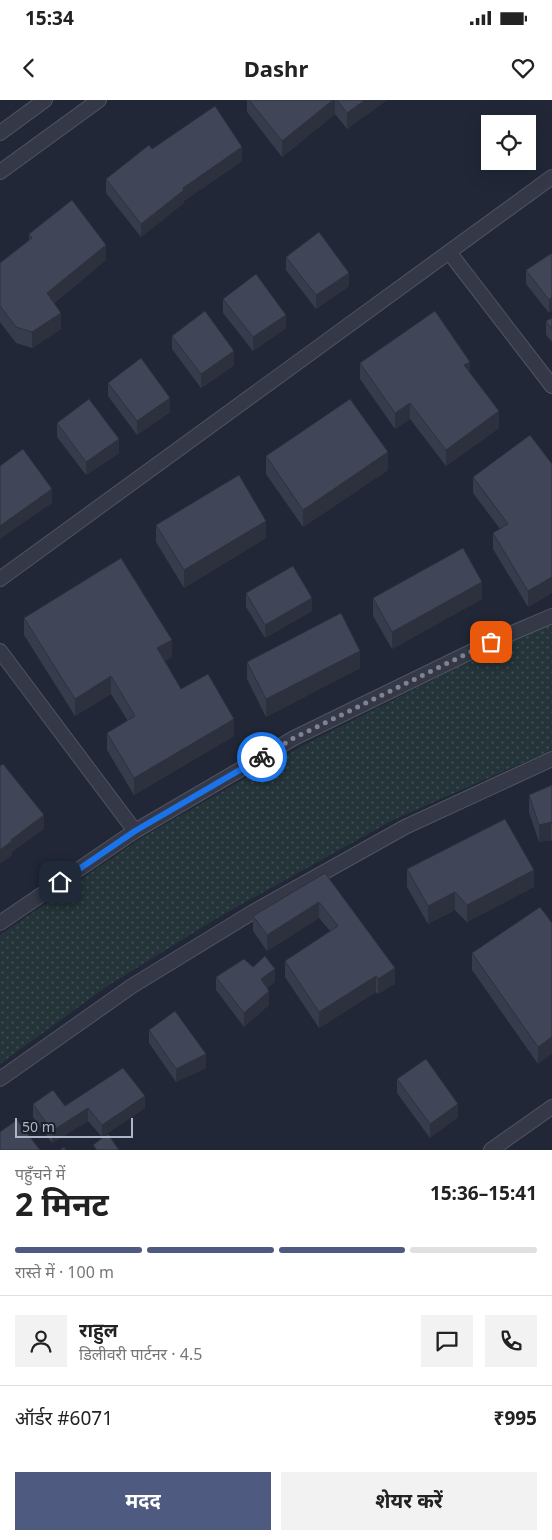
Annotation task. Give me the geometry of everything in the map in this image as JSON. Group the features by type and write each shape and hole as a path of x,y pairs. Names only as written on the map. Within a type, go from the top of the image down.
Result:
{"street":[{"path":"0,133 45,100"},
{"path":"0,172 99,100"},
{"path":"0,579 552,177"},
{"path":"449,252 552,386"},
{"path":"0,922 135,831 294,738 491,642 552,616"},
{"path":"0,651 135,831"},
{"path":"0,1079 132,986 253,912 405,827 552,759"},
{"path":"491,1150 552,1106"}],"shaded area":[{"path":"552,625 552,750 393,820 219,917 106,987 0,1064 0,935 143,837 302,746 498,647"}],"building":[{"path":"249,100 333,100 282,141"},
{"path":"337,100 365,100 347,113"},
{"path":"215,106 242,147 183,188 184,190 141,224 106,179 149,145 152,149"},
{"path":"72,200 106,245 47,293 61,313 32,332 16,327 0,306 0,263 32,238 29,234"},
{"path":"319,232 349,273 316,295 286,257"},
{"path":"552,253 552,297 549,300 526,270"},
{"path":"256,274 286,315 253,337 223,299"},
{"path":"205,311 234,351 201,374 172,336"},
{"path":"435,311 470,362 464,365 499,411 446,450 410,403 395,413 360,363"},
{"path":"552,318 552,329 546,321"},
{"path":"141,358 170,398 137,421 108,383"},
{"path":"89,399 119,439 86,462 57,423"},
{"path":"350,399 388,452 303,510 266,456"},
{"path":"530,435 552,464 552,577 528,591 493,533 508,524 473,477"},
{"path":"23,449 52,489 0,526 0,466"},
{"path":"239,475 266,521 184,570 156,525"},
{"path":"463,548 482,582 392,632 373,598"},
{"path":"121,558 172,640 157,648 181,689 208,674 234,719 134,778 107,733 135,716 111,676 75,699 24,618"},
{"path":"293,566 312,598 265,625 246,593"},
{"path":"341,613 360,651 266,699 247,662"},
{"path":"3,764 44,815 0,850 0,766"},
{"path":"552,785 552,825 551,822 539,825 529,795"},
{"path":"505,819 534,870 467,905 455,892 428,906 407,869"},
{"path":"325,873 395,968 378,979 376,976 319,1012 285,961 338,926 319,902 267,935 253,916"},
{"path":"540,907 552,923 552,1037 538,1047 472,953"},
{"path":"265,956 275,969 261,979 269,991 244,1013 216,977 244,959 253,967"},
{"path":"175,1011 206,1054 176,1069 149,1030"},
{"path":"426,1059 458,1104 430,1124 397,1079"},
{"path":"123,1068 145,1096 102,1125 88,1108 52,1131 33,1104 53,1090 65,1106"},
{"path":"17,1120 40,1150 0,1150 0,1132"},
{"path":"108,1134 119,1150 97,1150 93,1145"}],"way so far":[{"path":"262,757 294,738 491,642"}],"route":[{"path":"60,882 135,831 262,757"}]}
